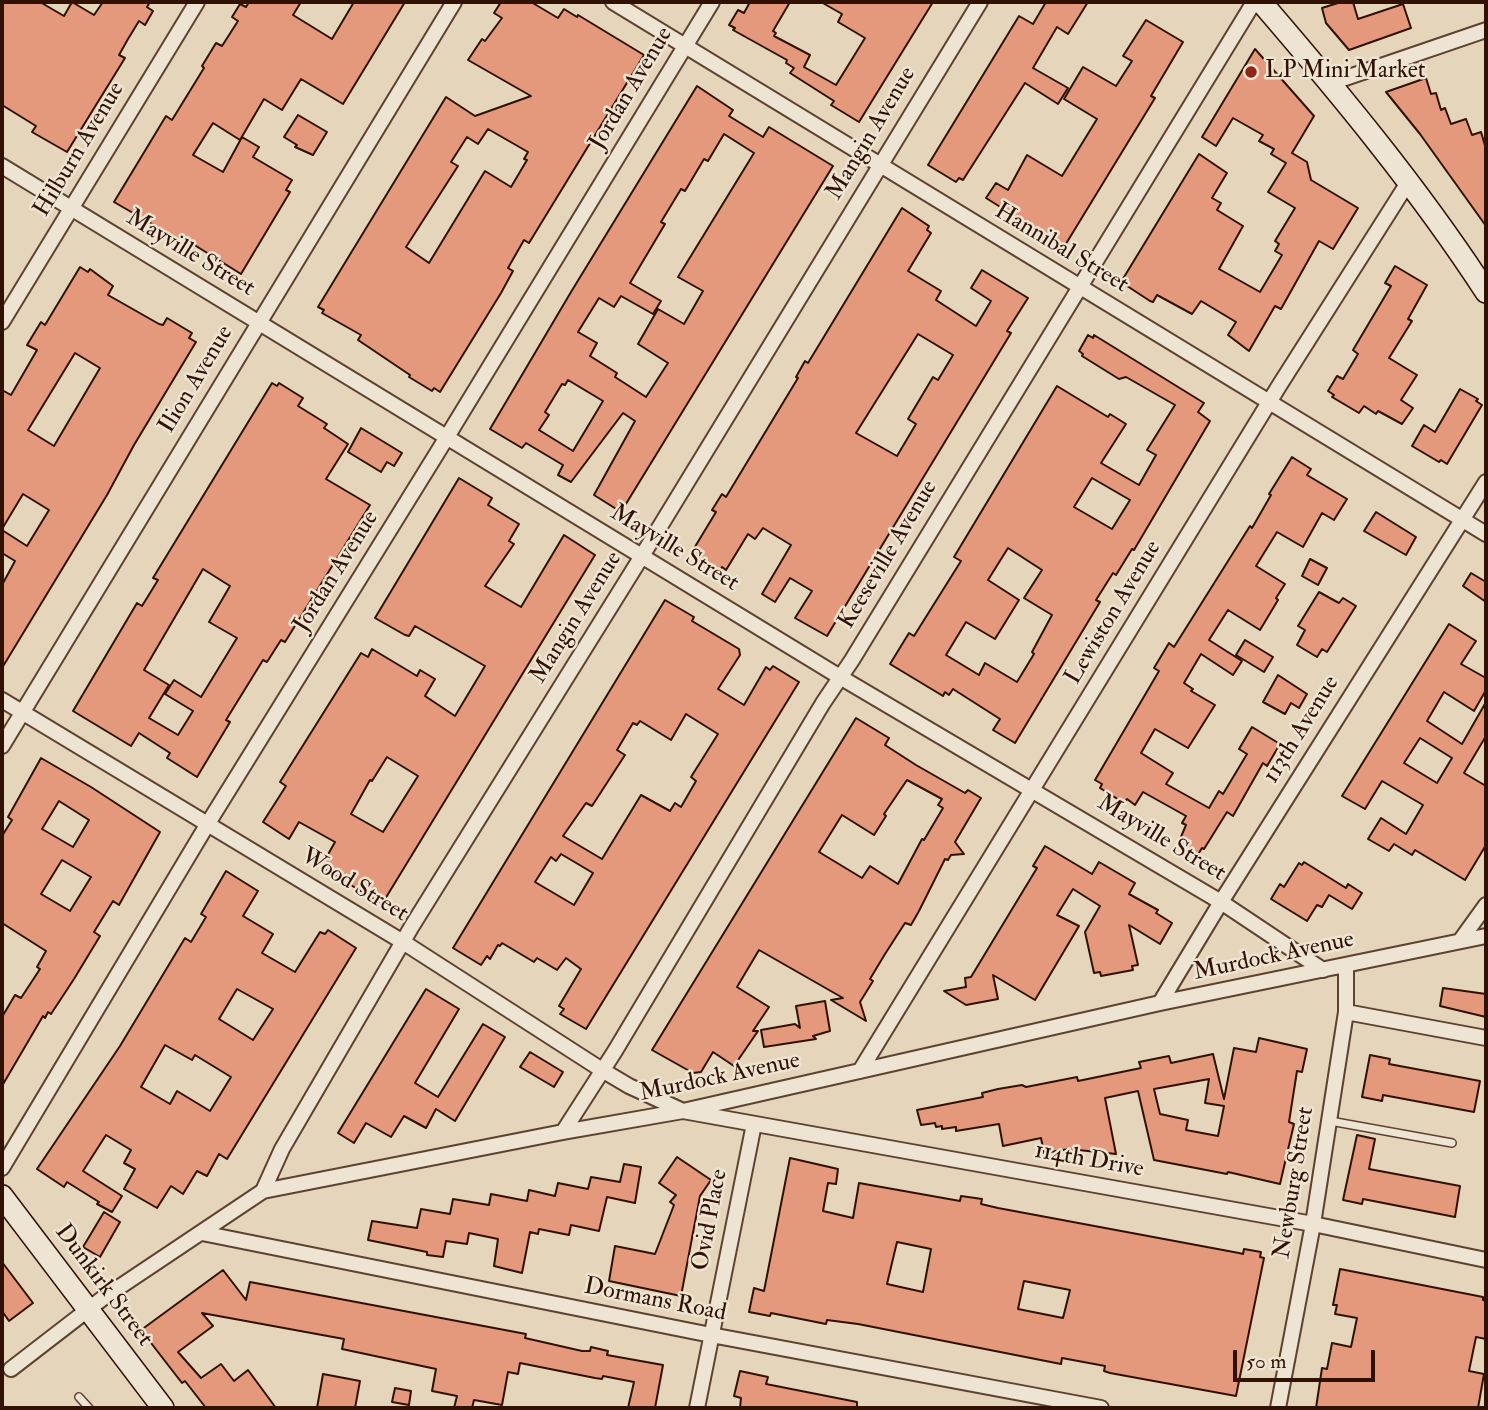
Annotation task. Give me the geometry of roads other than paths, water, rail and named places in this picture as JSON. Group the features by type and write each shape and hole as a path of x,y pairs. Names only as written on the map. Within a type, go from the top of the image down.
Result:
{"main road":[{"path":"1261,2 1331,83 1480,270 1486,292"},
{"name":"Dunkirk Street","path":"2,1196 163,1408"}],"street":[{"name":"Hilburn Avenue","path":"2,322 197,2"},
{"name":"Ilion Avenue","path":"2,746 454,2"},
{"name":"Hannibal Street","path":"613,2 1486,534"},
{"name":"Jordan Avenue","path":"2,1168 207,825 447,438 712,2"},
{"name":"Mangin Avenue","path":"263,1191 282,1149 403,942 980,2"},
{"name":"Keeseville Avenue","path":"563,1132 1254,2"},
{"path":"1331,83 1486,30"},
{"name":"Mayville Street","path":"2,166 840,677 1221,902 1323,970"},
{"name":"Lewiston Avenue","path":"860,1071 1034,790 1269,401 1409,181"},
{"name":"113th Avenue","path":"1160,1003 1486,482"},
{"name":"Wood Street","path":"2,700 403,942 602,1070 683,1111"},
{"path":"1460,941 1486,905"},
{"name":"Murdock Avenue","path":"11,1369 103,1298 263,1191 683,1111 1160,1003 1486,936"},
{"name":"Newburg Street","path":"1278,1408 1313,1224 1346,1012 1346,965"},
{"path":"1346,1012 1486,1038"},
{"name":"114th Drive","path":"683,1111 1313,1224 1486,1260"},
{"name":"Ovid Place","path":"697,1408 754,1124"},
{"name":"Dormans Road","path":"202,1233 711,1335 1101,1408"}],"lane":[{"path":"1329,1121 1452,1143"},
{"path":"79,1396 89,1408"}],"place":[{"name":"LP Mini Market","path":"1251,72"}]}
